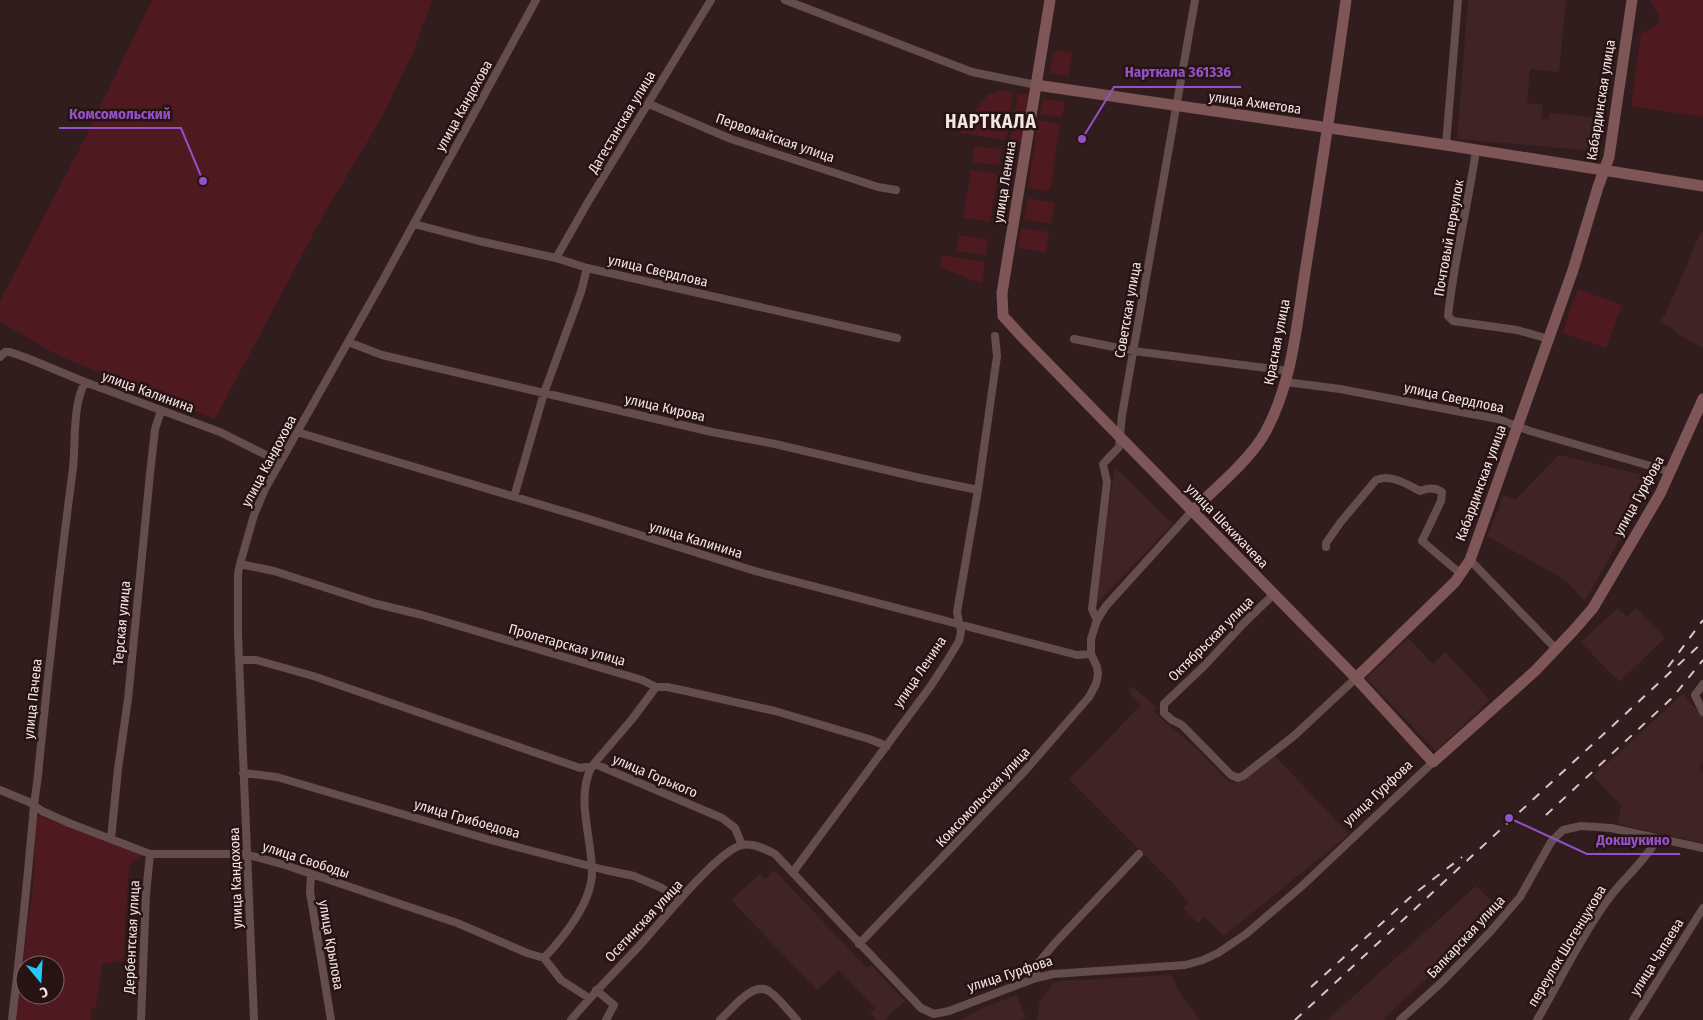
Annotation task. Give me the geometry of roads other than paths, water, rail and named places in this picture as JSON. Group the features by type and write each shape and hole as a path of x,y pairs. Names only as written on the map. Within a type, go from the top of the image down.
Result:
{"street":[{"name":"улица Кандохова","path":"254,1020 238,635 240,564 254,515 265,489 414,224 536,0"},
{"name":"Дагестанская улица","path":"556,258 711,0"},
{"name":"улица Ахметова","path":"785,0 972,72 1036,85 1446,145 1703,186"},
{"name":"улица Ленина","path":"1002,310 1002,292 1050,0"},
{"name":"Советская улица","path":"1097,620 1092,609 1107,482 1103,464 1119,448 1134,351 1196,0"},
{"name":"Красная улица","path":"1091,654 1091,640 1097,620 1106,606 1266,433 1280,400 1287,376 1328,129 1346,0"},
{"path":"1446,145 1458,0"},
{"name":"Кабардинская улица","path":"1167,702 1163,708 1164,713 1168,717 1182,725 1231,775 1238,778 1243,776 1295,735 1455,582 1461,574 1470,560 1549,339 1610,151 1632,0"},
{"name":"Первомайская улица","path":"648,104 731,139 878,187 896,190"},
{"name":"Почтовый переулок","path":"1476,150 1472,182 1452,278 1448,316 1453,321 1517,330 1549,339"},
{"name":"улица Свердлова","path":"414,224 556,258 587,268 897,338"},
{"path":"514,497 544,393 581,292 587,268"},
{"name":"улица Шекихачева","path":"1002,310 1003,316 1010,324 1356,678 1434,762"},
{"name":"улица Ленина","path":"794,872 887,746 959,641 961,632 957,612 978,490 997,356 995,336"},
{"name":"улица Свердлова","path":"1074,338 1134,351 1287,376 1340,389 1498,419 1671,472"},
{"name":"улица Кирова","path":"348,342 382,355 712,432 775,444 978,490"},
{"name":"улица Калинина","path":"2,355 10,352 27,358 85,382 220,432 280,462"},
{"name":"улица Пачева","path":"12,1020 28,888 34,806 38,784 60,562 78,411 81,390 85,382"},
{"name":"улица Гурфова","path":"934,1014 949,1011 1036,978 1060,972 1185,965 1218,953 1246,934 1302,886 1434,762 1535,671 1557,650 1593,608 1654,507 1703,400"},
{"name":"Терская улица","path":"111,839 128,699 152,451 155,429 161,411"},
{"name":"улица Калинина","path":"297,432 755,571 1077,654 1091,654"},
{"path":"1326,547 1340,523 1376,480 1383,478 1401,481 1420,491 1432,488 1442,492 1440,501 1422,541 1461,574"},
{"path":"1470,560 1557,650"},
{"name":"Пролетарская улица","path":"240,564 274,571 373,603 422,615 642,680 656,687 667,687 775,712 887,746"},
{"name":"Октябрьская улица","path":"1167,702 1274,594"},
{"name":"Комсомольская улица","path":"859,944 1024,772 1089,697 1096,684 1098,674 1091,654"},
{"name":"улица Горького","path":"239,660 256,660 313,676 577,767 602,767 722,818 735,828 742,846"},
{"path":"1703,684 1695,695 1703,712"},
{"path":"589,998 562,980 550,968 544,958 569,928 580,909 591,879 592,867 584,799 586,784 592,766 633,718 656,687"},
{"name":"улица Грибоедова","path":"243,773 277,777 487,839 592,867 634,876 662,888 680,900"},
{"name":"улица Свободы","path":"0,790 29,802 69,823 150,854 236,853 267,859 457,923 527,953 544,958"},
{"name":"Балкарская улица","path":"1400,1020 1442,982 1492,931 1520,897 1552,842 1563,830 1581,826 1611,828 1657,839 1675,840 1703,848"},
{"name":"переулок Шогенцукова","path":"1537,1020 1605,903 1616,888 1646,858 1657,839"},
{"path":"742,846 759,847 775,854 921,1008 934,1014 927,1020"},
{"name":"Осетинская улица","path":"571,1020 596,990 641,944 680,900 724,856 742,846"},
{"name":"Дербентская улица","path":"141,1020 146,894 150,854"},
{"path":"1036,978 1036,968 1050,950 1139,854"},
{"name":"улица Крылова","path":"311,874 310,898 331,1020"},
{"name":"улица Чапаева","path":"1633,1020 1703,908"},
{"path":"720,1020 750,991 761,988 769,991 797,1020"},
{"path":"596,990 614,1005 606,1020"}],"railway":[{"path":"1668,667 1703,620"},
{"path":"1295,1020 1703,642"},
{"path":"1546,815 1672,698 1703,660"},
{"path":"1311,987 1414,894 1462,857"}],"place":[{"name":"Нарткала 361336","path":"1082,139"},
{"name":"Комсомольский","path":"203,181"},
{"name":"Докшукино","path":"1509,818"}],"district":[{"name":"НАРТКАЛА","path":"991,121"}]}
